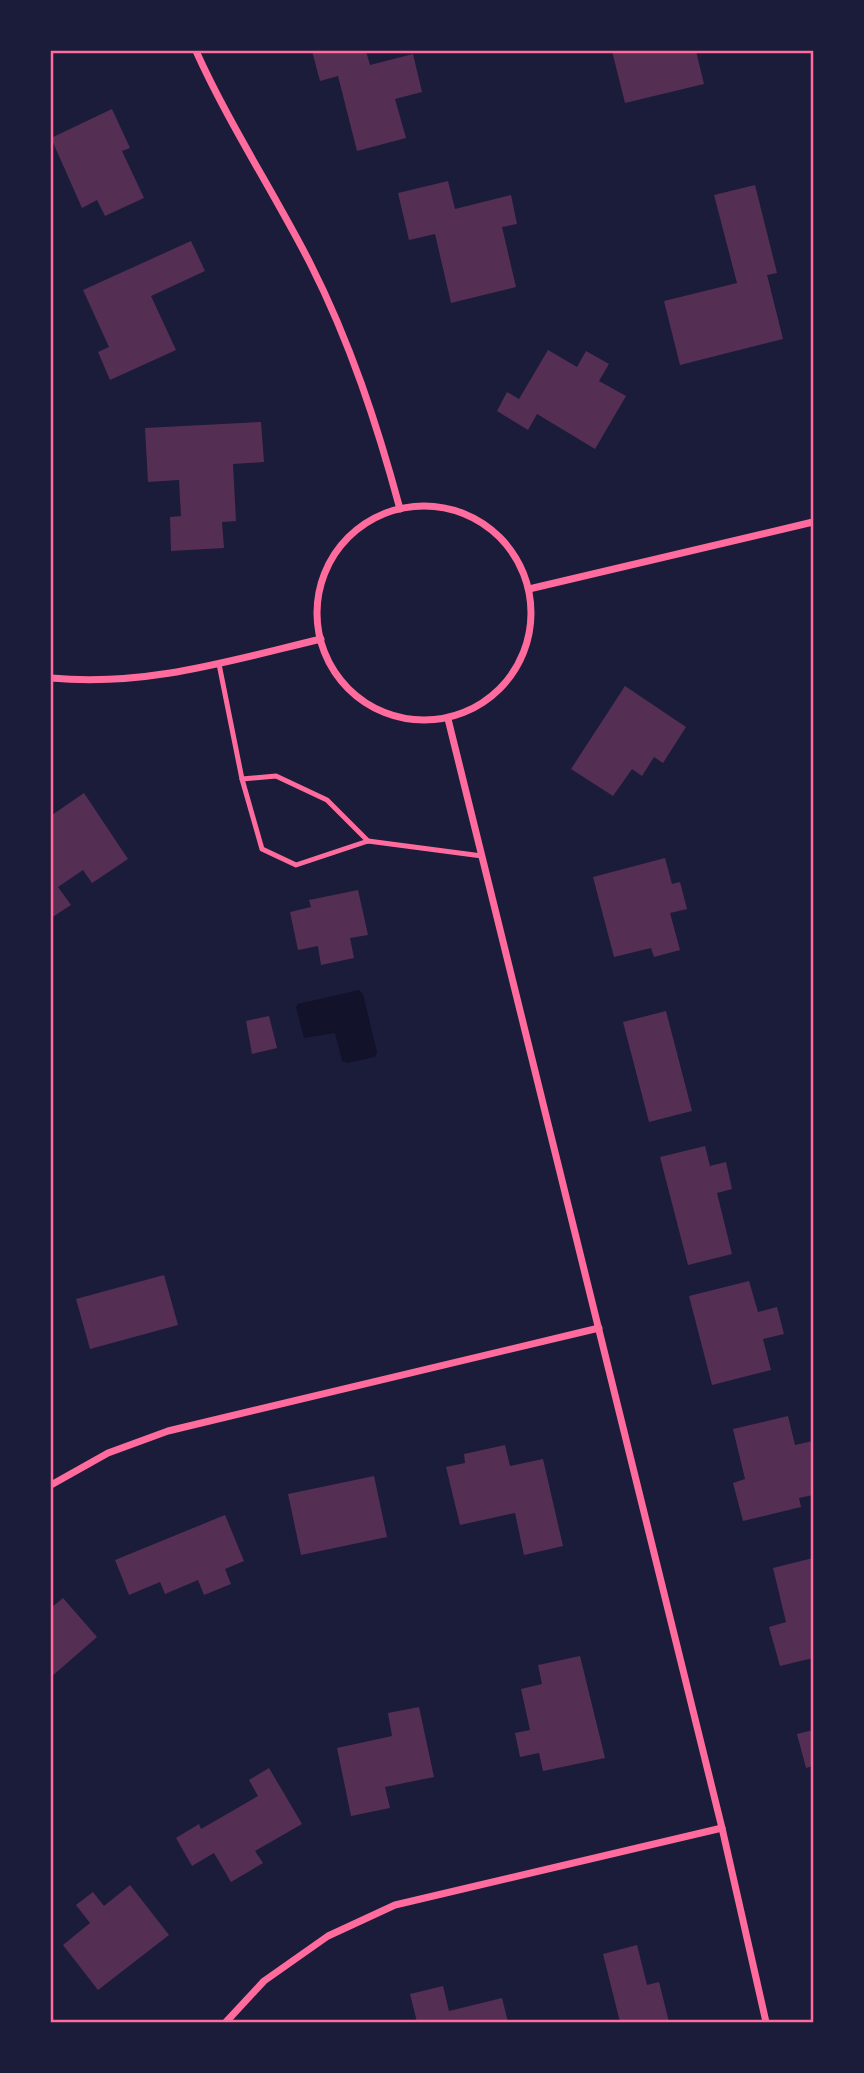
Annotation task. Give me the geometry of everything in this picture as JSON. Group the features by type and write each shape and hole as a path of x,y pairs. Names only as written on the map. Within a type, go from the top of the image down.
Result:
{"street":[{"path":"195,51 230,121 310,264 349,348 374,413 400,509"},
{"path":"434,506 452,509 482,523 504,542 520,565 529,589 532,608 529,637 520,663 505,685 477,708 448,719 400,719 370,706 348,690 327,659 317,625 317,600 324,574 339,547 355,530 382,514 400,509 434,506"},
{"path":"529,589 813,522"},
{"path":"51,678 120,681 174,675 321,639"},
{"path":"448,719 722,1828 766,2022"},
{"path":"51,1485 108,1453 168,1431 599,1328"},
{"path":"226,2022 264,1981 317,1943 395,1905 722,1828"}],"lane":[{"path":"219,664 242,779 262,849 296,865 368,841 482,856"},
{"path":"242,779 276,776 327,800 368,841"}],"shaded area":[{"path":"359,990 363,994 377,1052 375,1057 347,1063 342,1061 335,1033 304,1038 296,1007 298,1004"}],"building":[{"path":"312,51 366,51 370,65 413,54 422,92 395,99 406,138 357,151 338,76 320,81"},
{"path":"612,51 696,51 704,84 625,103"},
{"path":"112,109 130,148 122,151 144,198 105,216 97,200 82,208 51,138"},
{"path":"448,181 455,209 511,195 517,224 502,227 516,287 451,303 435,234 409,240 398,193"},
{"path":"755,185 777,273 767,275 783,339 680,365 664,301 737,283 714,195"},
{"path":"191,241 205,271 151,296 176,350 110,380 98,352 109,347 83,290"},
{"path":"548,350 577,367 586,351 609,364 599,381 626,396 595,449 537,414 528,430 497,411 507,392 519,399"},
{"path":"261,422 264,462 233,464 236,521 222,522 224,548 171,551 170,517 181,516 179,480 148,482 145,428"},
{"path":"625,686 686,727 663,763 654,757 642,776 632,769 613,796 571,769"},
{"path":"84,793 128,859 92,883 83,870 58,887 71,905 51,918 52,815"},
{"path":"665,858 672,884 680,882 687,909 670,913 680,950 654,957 651,948 614,957 593,877"},
{"path":"358,890 368,935 350,938 354,958 321,965 318,946 298,950 290,912 311,907 309,900"},
{"path":"666,1011 692,1111 649,1122 623,1022"},
{"path":"269,1016 277,1048 252,1054 246,1021"},
{"path":"705,1146 710,1166 726,1162 732,1189 717,1193 732,1254 688,1265 660,1157"},
{"path":"164,1275 178,1325 90,1349 76,1299"},
{"path":"749,1281 758,1312 777,1307 784,1334 763,1339 771,1370 712,1385 689,1296"},
{"path":"788,1416 795,1445 813,1441 813,1495 799,1498 801,1507 743,1521 733,1483 745,1479 733,1429"},
{"path":"505,1445 510,1466 543,1459 563,1546 524,1555 515,1513 460,1525 446,1467 465,1463 464,1454"},
{"path":"374,1476 387,1537 301,1555 288,1494"},
{"path":"225,1515 244,1561 225,1569 231,1584 204,1595 198,1580 165,1594 160,1582 129,1595 115,1560"},
{"path":"813,1558 813,1658 780,1666 769,1627 786,1622 773,1568"},
{"path":"63,1598 97,1637 51,1677 51,1608"},
{"path":"580,1656 605,1758 543,1771 539,1753 520,1757 515,1733 530,1730 521,1689 542,1684 538,1665"},
{"path":"419,1707 434,1777 385,1787 390,1808 351,1816 337,1748 392,1736 388,1713"},
{"path":"813,1730 813,1766 806,1768 797,1734"},
{"path":"269,1768 302,1824 255,1851 263,1863 231,1882 214,1853 192,1866 176,1838 199,1824 201,1829 258,1796 249,1780"},
{"path":"130,1885 169,1935 98,1990 63,1945 90,1923 76,1905 93,1892 104,1906"},
{"path":"637,1945 647,1985 659,1982 669,2022 620,2022 603,1954"},
{"path":"443,1986 449,2011 502,1998 508,2022 417,2022 410,1994"}]}
